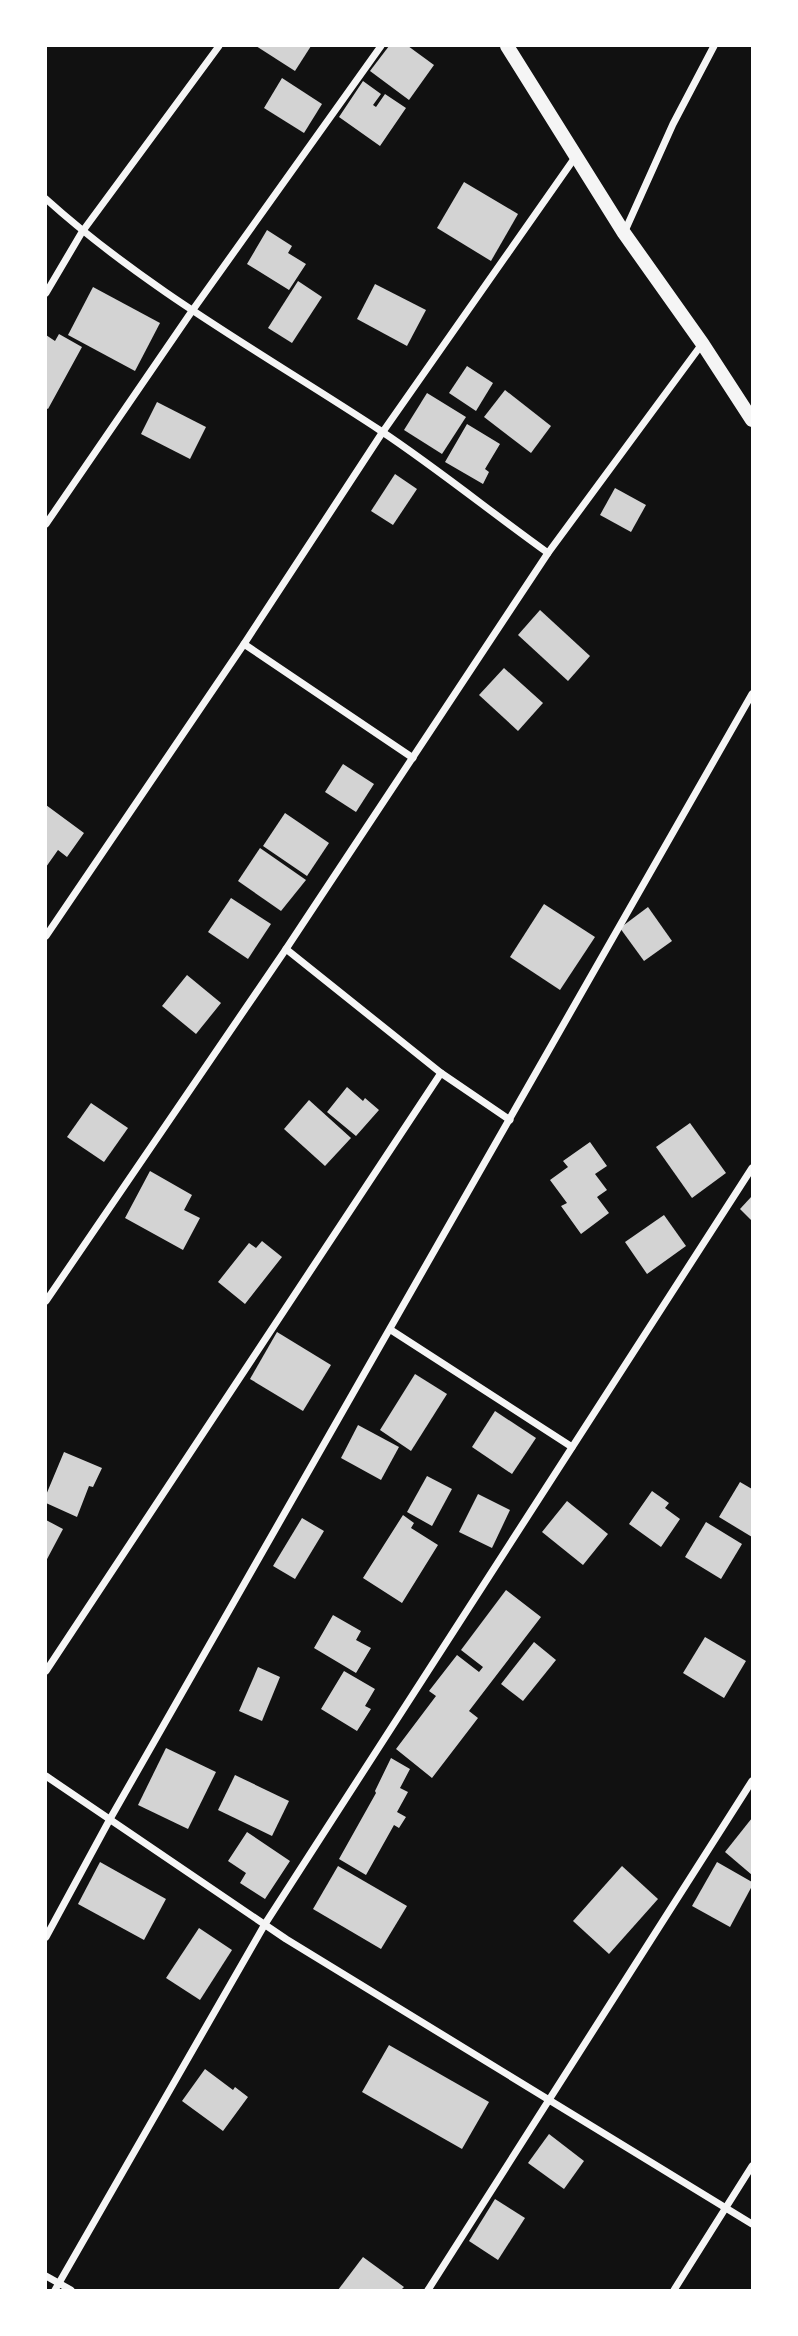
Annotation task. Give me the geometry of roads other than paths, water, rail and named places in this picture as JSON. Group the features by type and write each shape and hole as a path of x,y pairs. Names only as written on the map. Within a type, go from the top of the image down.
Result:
{"main road":[{"path":"507,46 624,233 702,343 752,420"}],"street":[{"path":"46,293 82,232 219,46"},
{"path":"46,524 192,311 381,46"},
{"path":"624,233 673,124 714,46"},
{"path":"46,936 244,644 382,433 576,156"},
{"path":"46,199 82,232 192,311 382,433 548,553"},
{"path":"46,1301 286,949 548,553 702,343"},
{"path":"244,644 413,758"},
{"path":"46,1937 110,1819 752,695"},
{"path":"286,949 441,1073 510,1120"},
{"path":"46,1671 441,1073"},
{"path":"55,2291 265,1924 752,1168"},
{"path":"391,1330 572,1447"},
{"path":"46,1776 265,1924 752,2224"},
{"path":"428,2291 752,1781"},
{"path":"674,2291 752,2166"},
{"path":"46,2276 71,2291"}]}
